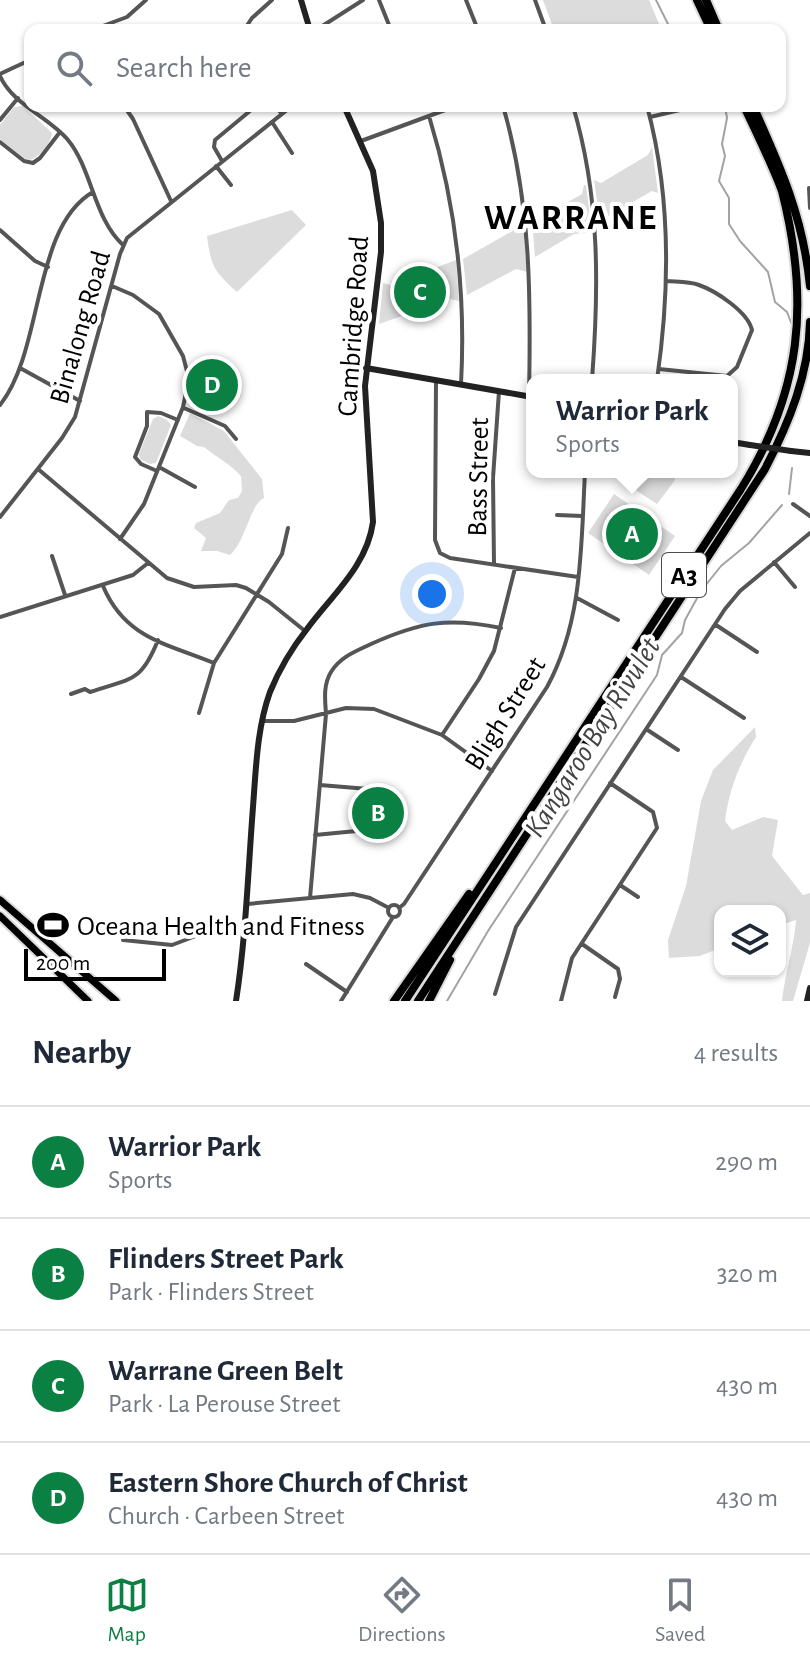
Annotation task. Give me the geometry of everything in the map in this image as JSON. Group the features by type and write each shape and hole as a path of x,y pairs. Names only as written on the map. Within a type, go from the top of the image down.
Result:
{"highway":[{"path":"697,0 708,24"},
{"path":"706,0 716,24"},
{"name":"A3","path":"405,1001 757,463 780,419 800,340 802,310 797,244 781,190 747,112"},
{"path":"756,112 792,194 801,224 810,286"},
{"name":"A3","path":"418,1001 765,469 794,405 807,352 810,322"},
{"path":"394,1001 546,787"},
{"path":"429,1001 483,899"}],"main road":[{"path":"301,0 311,24"},
{"name":"Cambridge Road","path":"236,1001 258,743 263,721 278,676 305,631 361,559 372,532 366,368 382,236 375,177 347,112"},
{"path":"366,368 526,396"},
{"path":"738,443 810,453"},
{"path":"0,900 116,1001"},
{"path":"0,909 23,931 34,947"},
{"path":"0,916 88,1001"},
{"path":"807,1001 810,988"}],"street":[{"path":"108,24 127,17 146,0"},
{"path":"248,24 272,0"},
{"path":"323,24 363,0"},
{"path":"379,0 389,24"},
{"path":"466,0 476,24"},
{"path":"535,0 544,24"},
{"path":"24,63 0,75 5,86 24,103"},
{"path":"0,120 18,98"},
{"path":"35,112 71,144 111,231 123,245"},
{"path":"128,112 171,201"},
{"path":"222,161 214,149 215,140 249,112"},
{"name":"Binalong Road","path":"0,517 70,427 123,245 132,232 284,112"},
{"path":"361,141 440,112"},
{"name":"Bass Street","path":"504,112 519,170 527,225 530,374"},
{"path":"574,112 589,172 595,226 597,305 592,374"},
{"path":"649,112 662,194 666,281 658,374"},
{"path":"650,117 671,112"},
{"path":"429,116 448,187 460,261 463,331 461,384"},
{"path":"272,122 292,153"},
{"path":"0,142 24,161 33,163 60,132"},
{"path":"216,166 231,185"},
{"path":"809,188 810,208"},
{"path":"0,405 20,368 63,224 78,203 93,192"},
{"path":"0,230 35,261 48,267"},
{"path":"666,281 691,283 708,289 746,317 752,330 737,367 731,374"},
{"path":"112,286 146,304 167,326 189,374 189,390 141,511 120,539"},
{"path":"20,368 80,401"},
{"path":"659,369 695,374"},
{"path":"436,380 436,545 440,553 447,557 578,577"},
{"name":"Bass Street","path":"494,564 493,478 499,391"},
{"path":"183,407 225,426 235,435"},
{"path":"178,420 161,413 147,412 147,426 135,457 141,464 195,487"},
{"path":"38,469 167,578 199,588 236,585 257,594 305,631"},
{"name":"Bligh Street","path":"399,908 554,675 569,636 577,598 585,478"},
{"path":"793,504 810,516"},
{"path":"557,515 582,516"},
{"path":"199,713 214,663 282,554 288,528"},
{"path":"495,994 513,932 715,624 736,595 810,533"},
{"path":"52,556 65,596"},
{"path":"774,562 795,587"},
{"path":"0,617 136,574 148,563"},
{"name":"Bass Street","path":"442,735 487,665 501,628 515,568"},
{"path":"102,585 124,622 214,663"},
{"path":"577,598 618,620"},
{"path":"310,898 326,714 325,693 331,672 358,650 402,630 432,622 463,621 501,628"},
{"path":"715,624 757,652"},
{"path":"71,694 85,689 90,692 140,674 149,663 158,640"},
{"path":"681,677 744,718"},
{"path":"263,721 294,721 355,707 374,709 442,735 492,771"},
{"path":"646,729 678,750"},
{"path":"561,1001 570,962 655,831 657,821 648,808 610,783"},
{"path":"320,785 398,794"},
{"path":"315,835 379,828 396,804 398,794 404,790"},
{"path":"620,885 638,897"},
{"path":"246,904 353,894 370,898 389,908"},
{"path":"341,1001 393,917 400,914 399,908 394,905 389,908"},
{"path":"389,908 389,914 393,917"},
{"path":"123,940 172,945 209,931 244,932"},
{"path":"582,943 618,969 620,979 615,997"},
{"path":"306,964 347,992"}],"shaded area":[{"path":"543,0 649,0 659,24 552,24"},
{"path":"23,106 24,112 29,112 52,133 44,149 30,160 0,139 0,125 14,107"},
{"path":"652,147 658,193 652,191 600,221 594,180 601,183 648,155"},
{"path":"584,185 592,232 574,234 535,257 532,219 536,220 582,194"},
{"path":"292,210 306,225 237,292 215,268 207,236"},
{"path":"523,225 527,272 516,269 467,295 463,259"},
{"path":"456,260 459,301 450,299 379,324 383,283 390,285"},
{"path":"190,413 224,431 262,479 264,498 255,507 240,541 230,555 201,551 206,538 194,528 196,523 220,513 229,500 238,498 242,491 241,476 204,447 180,436"},
{"path":"158,416 171,425 156,463 150,464 140,459 139,454 153,419"},
{"path":"623,478 675,480 657,504 622,481"},
{"path":"614,494 675,536 649,575 588,533"},
{"path":"755,727 756,737 736,778 725,821 732,830 763,817 778,820 772,856 803,895 810,893 810,943 793,1001 782,1001 796,920 786,923 786,905 714,905 714,950 700,956 669,958 668,940 686,886 701,801 713,770"},
{"path":"371,793 387,794 392,803 379,823 368,826"}],"waterway":[{"name":"Kangaroo Bay Rivulet","path":"656,0 668,24"},
{"name":"Kangaroo Bay Rivulet","path":"726,112 722,144 725,156 719,181 729,198 729,224 768,272 775,302 787,312 792,325"},
{"name":"Kangaroo Bay Rivulet","path":"789,494 792,468"},
{"name":"Kangaroo Bay Rivulet","path":"447,1001 488,931 657,675 662,655 682,633 685,620 701,591 721,566 749,543 782,505"}],"place":[{"name":"Warrane Green Belt","path":"420,292"},
{"name":"Eastern Shore Church of Christ","path":"212,385"},
{"name":"Warrior Park","path":"632,534"},
{"name":"Flinders Street Park","path":"378,813"},
{"name":"Oceana Health and Fitness","path":"53,925"}],"district":[{"name":"WARRANE","path":"571,216"}]}
